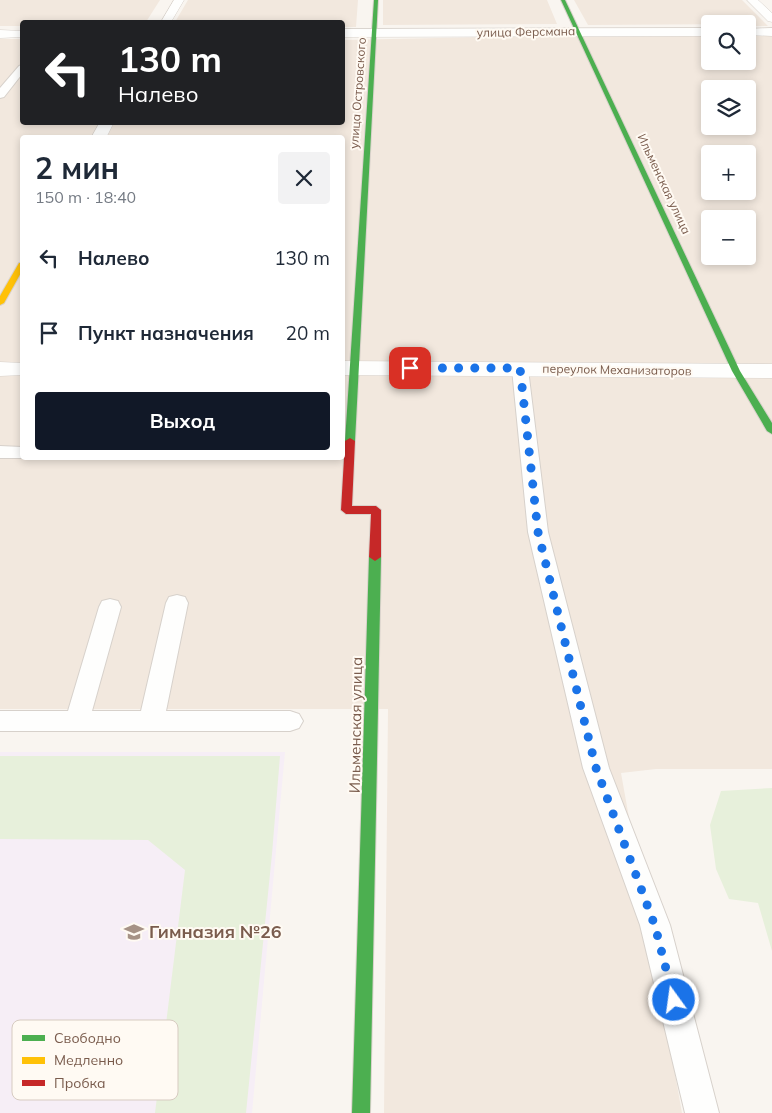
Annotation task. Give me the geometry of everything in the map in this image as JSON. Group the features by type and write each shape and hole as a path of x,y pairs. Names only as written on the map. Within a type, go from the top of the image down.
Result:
{"street":[{"path":"167,20 179,0"},
{"name":"улица Островского","path":"348,368 375,33 376,0"},
{"name":"Ильменская улица","path":"563,0 736,371 772,431"},
{"path":"752,0 772,19"},
{"name":"улица Ферсмана","path":"345,33 701,32"},
{"path":"756,32 772,32"},
{"path":"0,34 20,34"},
{"path":"0,304 20,269"},
{"name":"Ильменская улица","path":"348,368 346,510 376,510 361,1113"},
{"name":"переулок Механизаторов","path":"348,368 772,371"},
{"path":"0,369 20,369"}],"lane":[{"path":"0,94 20,70"},
{"path":"520,368 538,532 591,749 596,768 655,926 702,1113"},
{"path":"0,452 20,452"},
{"path":"151,721 176,603"},
{"path":"77,721 110,607"},
{"path":"0,721 290,721"}],"shaded area":[{"path":"0,0 160,0 147,20 20,20 20,26 0,26"},
{"path":"188,0 358,0 356,27 345,27 345,20 176,20"},
{"path":"383,0 547,0 557,24 383,25"},
{"path":"574,0 742,0 768,26 756,26 756,15 701,15 701,24 588,25"},
{"path":"587,35 701,35 701,70 756,70 756,35 772,35 772,769 656,769 621,773 682,1113 384,1113 388,709 0,709 0,39 20,39 20,125 345,125 345,40"},
{"name":"Гимназия №26","path":"0,752 285,752 252,1113 0,1113"}],"green space":[{"path":"0,756 280,756 246,1113 155,1113 157,1100 178,1100 178,1020 166,1020 185,870 148,840 0,839"},
{"path":"772,788 772,951 758,903 729,899 716,869 710,825 721,791"}],"traffic: fast":[{"path":"350,441 376,0"},
{"path":"563,0 736,371 772,431"},
{"path":"361,1113 375,557"}],"traffic: slow":[{"path":"0,303 20,268"}],"traffic: jam":[{"path":"350,441 346,510 376,510 375,557"}],"place":[{"name":"Гимназия №26","path":"134,932"}],"route":[{"path":"410,368 520,368 538,532 596,768 655,926 674,1000"}]}
